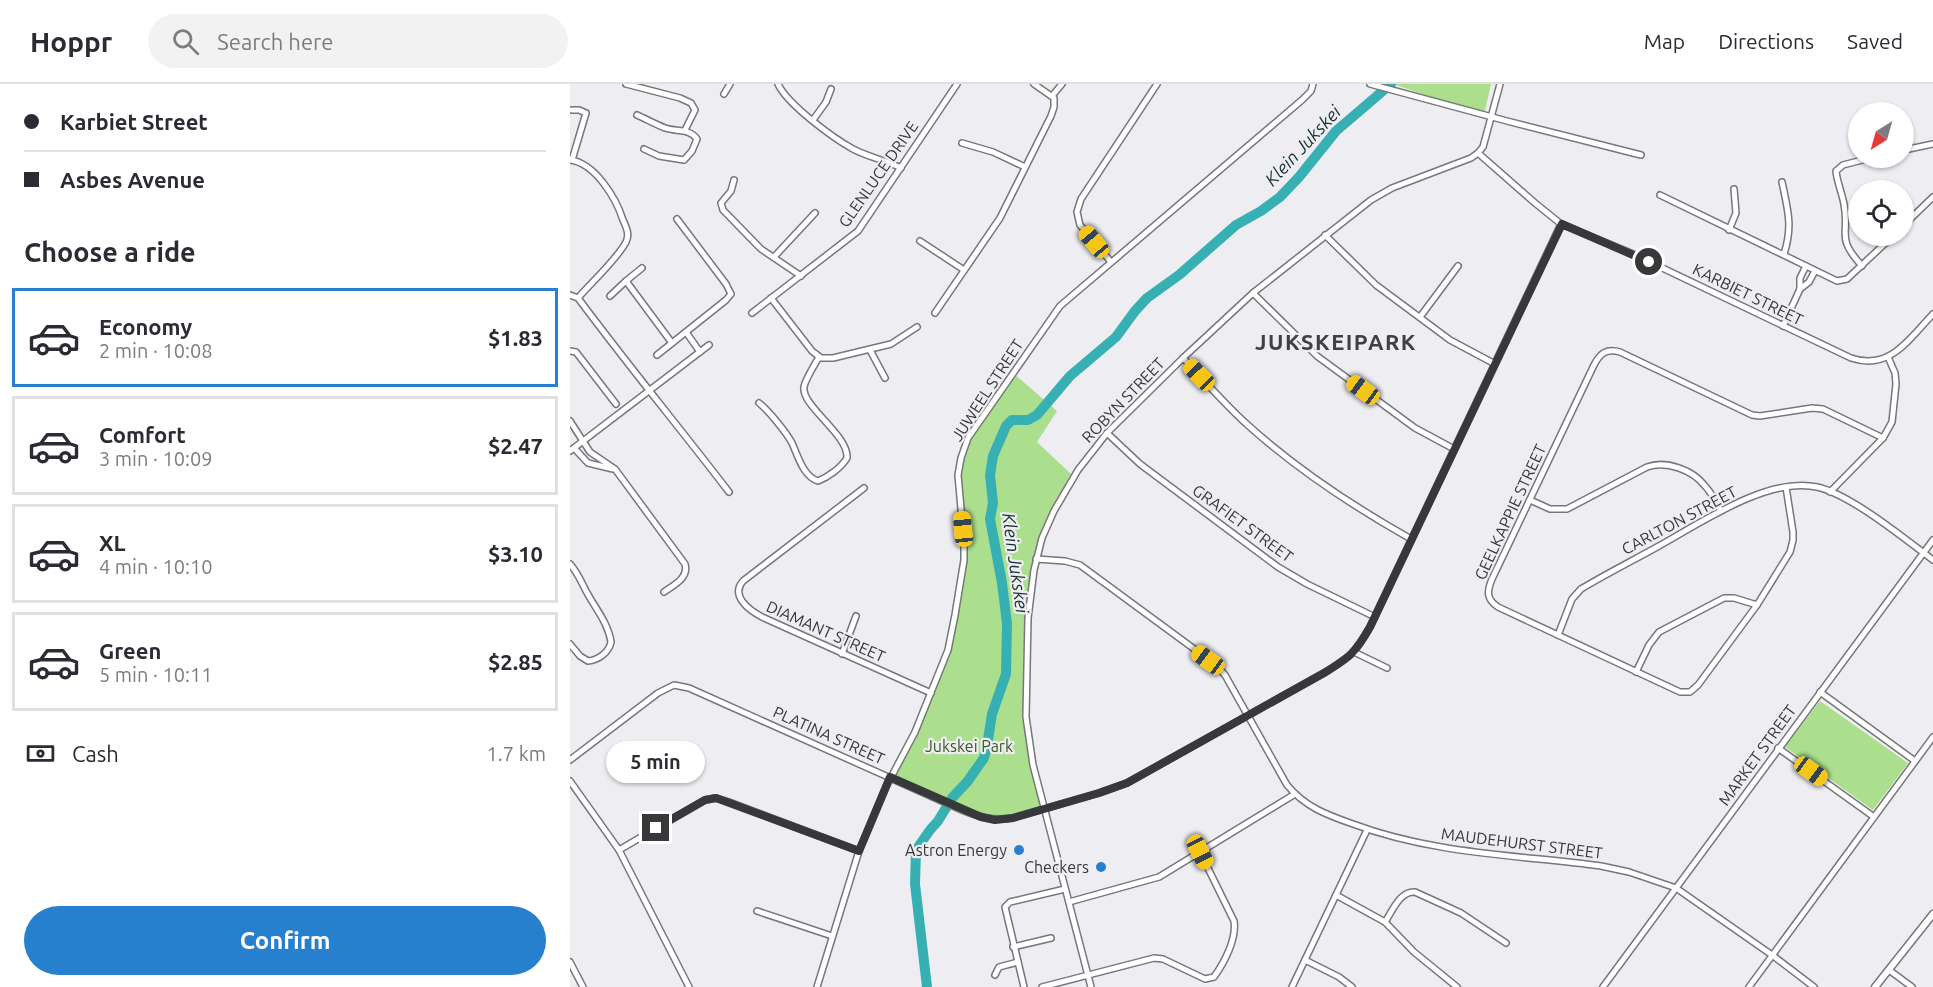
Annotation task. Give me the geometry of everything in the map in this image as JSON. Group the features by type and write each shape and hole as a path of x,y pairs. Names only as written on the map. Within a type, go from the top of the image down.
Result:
{"street":[{"path":"626,84 692,103 695,110 686,130"},
{"path":"724,94 730,84"},
{"path":"778,84 786,97 813,120 854,149 901,168"},
{"name":"GLENLUCE DRIVE","path":"752,313 858,231 957,84"},
{"path":"935,313 1000,218 1054,111 1052,96 1034,84"},
{"path":"1052,96 1062,84"},
{"path":"1111,262 1080,225 1077,219 1077,208 1090,183 1157,84"},
{"name":"JUWEEL STREET","path":"818,987 859,851 890,777 914,736 948,650 963,573 964,542 958,475 964,447 974,428 1052,315 1067,299 1297,105 1309,94 1313,84"},
{"path":"1370,84 1641,155"},
{"path":"1478,153 1485,143 1500,84"},
{"path":"813,120 826,102 831,89"},
{"path":"572,110 586,113 571,160 591,171 611,194 619,206 628,232 628,239 618,253 578,298"},
{"path":"637,115 668,129 686,130 697,139 692,151 684,160 659,156 644,149"},
{"path":"570,138 578,140"},
{"path":"962,143 993,152 1025,167"},
{"path":"1914,148 1933,144"},
{"name":"KARBIET STREET","path":"1478,153 1562,224 1623,249 1858,360 1872,362 1888,357"},
{"name":"ROBYN STREET","path":"1091,987 1033,765 1026,708 1028,618 1036,559 1045,531 1059,501 1085,459 1107,433 1253,293 1365,203 1384,192 1471,158 1478,153"},
{"path":"1848,164 1836,171 1845,207 1845,244 1862,266"},
{"path":"734,180 731,191 722,201 722,207 764,251 801,276"},
{"path":"1782,182 1790,226 1784,255"},
{"path":"1729,230 1736,213 1734,189"},
{"path":"1660,195 1832,279 1841,281 1847,279 1883,246"},
{"path":"1914,215 1933,197"},
{"path":"774,257 815,213"},
{"path":"657,355 729,297 731,292 676,219"},
{"name":"PLATINA STREET","path":"570,760 650,698 674,685 689,688 986,819 1013,818 1118,787 1324,673 1354,652 1370,627 1562,224"},
{"path":"1325,235 1369,279 1419,317 1459,345 1495,364"},
{"path":"920,241 964,270"},
{"path":"1419,317 1458,266"},
{"path":"1783,326 1800,289 1800,278 1806,266"},
{"path":"610,296 642,268"},
{"path":"1800,289 1809,282 1815,271"},
{"path":"626,281 672,343"},
{"path":"1253,293 1306,347 1324,361 1415,428 1454,449"},
{"path":"570,295 578,298 729,492"},
{"path":"771,298 807,346 819,357 829,359 896,342 917,327"},
{"path":"1830,492 1883,438 1892,422 1896,384 1895,373 1888,357 1902,347 1933,314"},
{"path":"687,332 700,351"},
{"path":"615,469 588,463 572,449 709,345"},
{"path":"870,350 885,378"},
{"path":"570,351 576,352 616,404"},
{"name":"GEELKAPPIE STREET","path":"1757,605 1696,688 1687,693 1636,672 1495,605 1487,594 1597,358 1606,351 1620,352 1752,415 1760,416 1812,408 1823,409 1883,438"},
{"path":"759,403 788,437 796,457 813,479 820,481 841,466 847,458 846,447 809,401 804,391 806,382 819,357"},
{"path":"1183,358 1248,425 1275,447 1349,501 1411,539"},
{"path":"570,421 590,452 615,469 687,567 685,576 664,592"},
{"name":"GRAFIET STREET","path":"1107,433 1140,464 1278,567 1307,584 1375,616"},
{"path":"1530,500 1550,509 1567,509 1647,467 1660,464 1674,467 1700,480 1721,511"},
{"name":"CARLTON STREET","path":"1558,635 1572,599 1581,589 1721,511 1754,496 1786,488 1811,486 1830,492 1861,508 1933,560"},
{"name":"DIAMANT STREET","path":"864,488 743,581 738,588 741,600 756,614 931,693"},
{"path":"1636,672 1649,645 1659,632 1724,598 1734,598 1757,605 1792,545 1793,532 1786,488"},
{"name":"MARKET STREET","path":"1603,987 1933,540"},
{"name":"MAUDEHURST STREET","path":"1036,559 1065,561 1080,566 1219,668 1282,777 1295,795 1320,812 1367,830 1403,840 1434,846 1601,866 1629,872 1676,888 1814,987"},
{"path":"570,564 579,575 612,642 607,651 596,659 588,661 580,656 570,644"},
{"path":"842,654 856,616"},
{"path":"1354,652 1387,668"},
{"path":"1820,692 1915,761"},
{"path":"1749,987 1933,737"},
{"path":"1778,748 1874,817"},
{"path":"570,781 619,850 689,987"},
{"path":"1069,902 1153,880 1295,795"},
{"path":"619,850 705,800 713,798 859,851"},
{"path":"1292,987 1367,830"},
{"path":"1042,987 1156,958 1163,959 1205,979 1215,976 1234,938 1234,921 1200,852"},
{"path":"1024,987 1005,909 1007,904 1065,888"},
{"path":"1385,922 1403,895 1407,892 1415,892 1461,913 1506,943"},
{"path":"1336,895 1385,922 1414,952 1457,987"},
{"path":"757,911 832,936"},
{"path":"1875,987 1933,914"},
{"path":"1013,947 1051,938"},
{"path":"1305,960 1340,977 1352,987"},
{"path":"570,962 583,987"},
{"path":"995,975 999,968 1018,962"},
{"path":"1889,970 1912,987"}],"green space":[{"path":"1393,84 1491,84 1484,115"},
{"name":"Jukskei Park","path":"1012,372 1057,411 1037,442 1071,474 1052,507 1034,557 1025,633 1023,708 1029,759 1042,810 991,820 890,777 931,692 949,639 961,581 959,487 966,441"},
{"path":"1820,701 1908,763 1873,810 1785,747"}],"waterway":[{"name":"Klein Jukskei","path":"927,987 915,884 916,850 952,798 984,758 992,714 1006,674 1007,624 990,519 993,503 990,475 993,456 1006,426 1012,420 1028,420 1037,415 1070,376 1116,337 1147,298 1179,275 1236,225 1280,197 1336,131 1391,84"}],"place":[{"name":"Astron Energy","path":"1019,850"},
{"name":"Checkers","path":"1101,867"}],"district":[{"name":"JUKSKEIPARK","path":"1336,342"}],"route":[{"path":"656,828 705,800 716,798 859,851 890,777 981,817 991,820 1013,818 1127,783 1324,673 1354,652 1370,627 1562,224 1649,262"}]}
